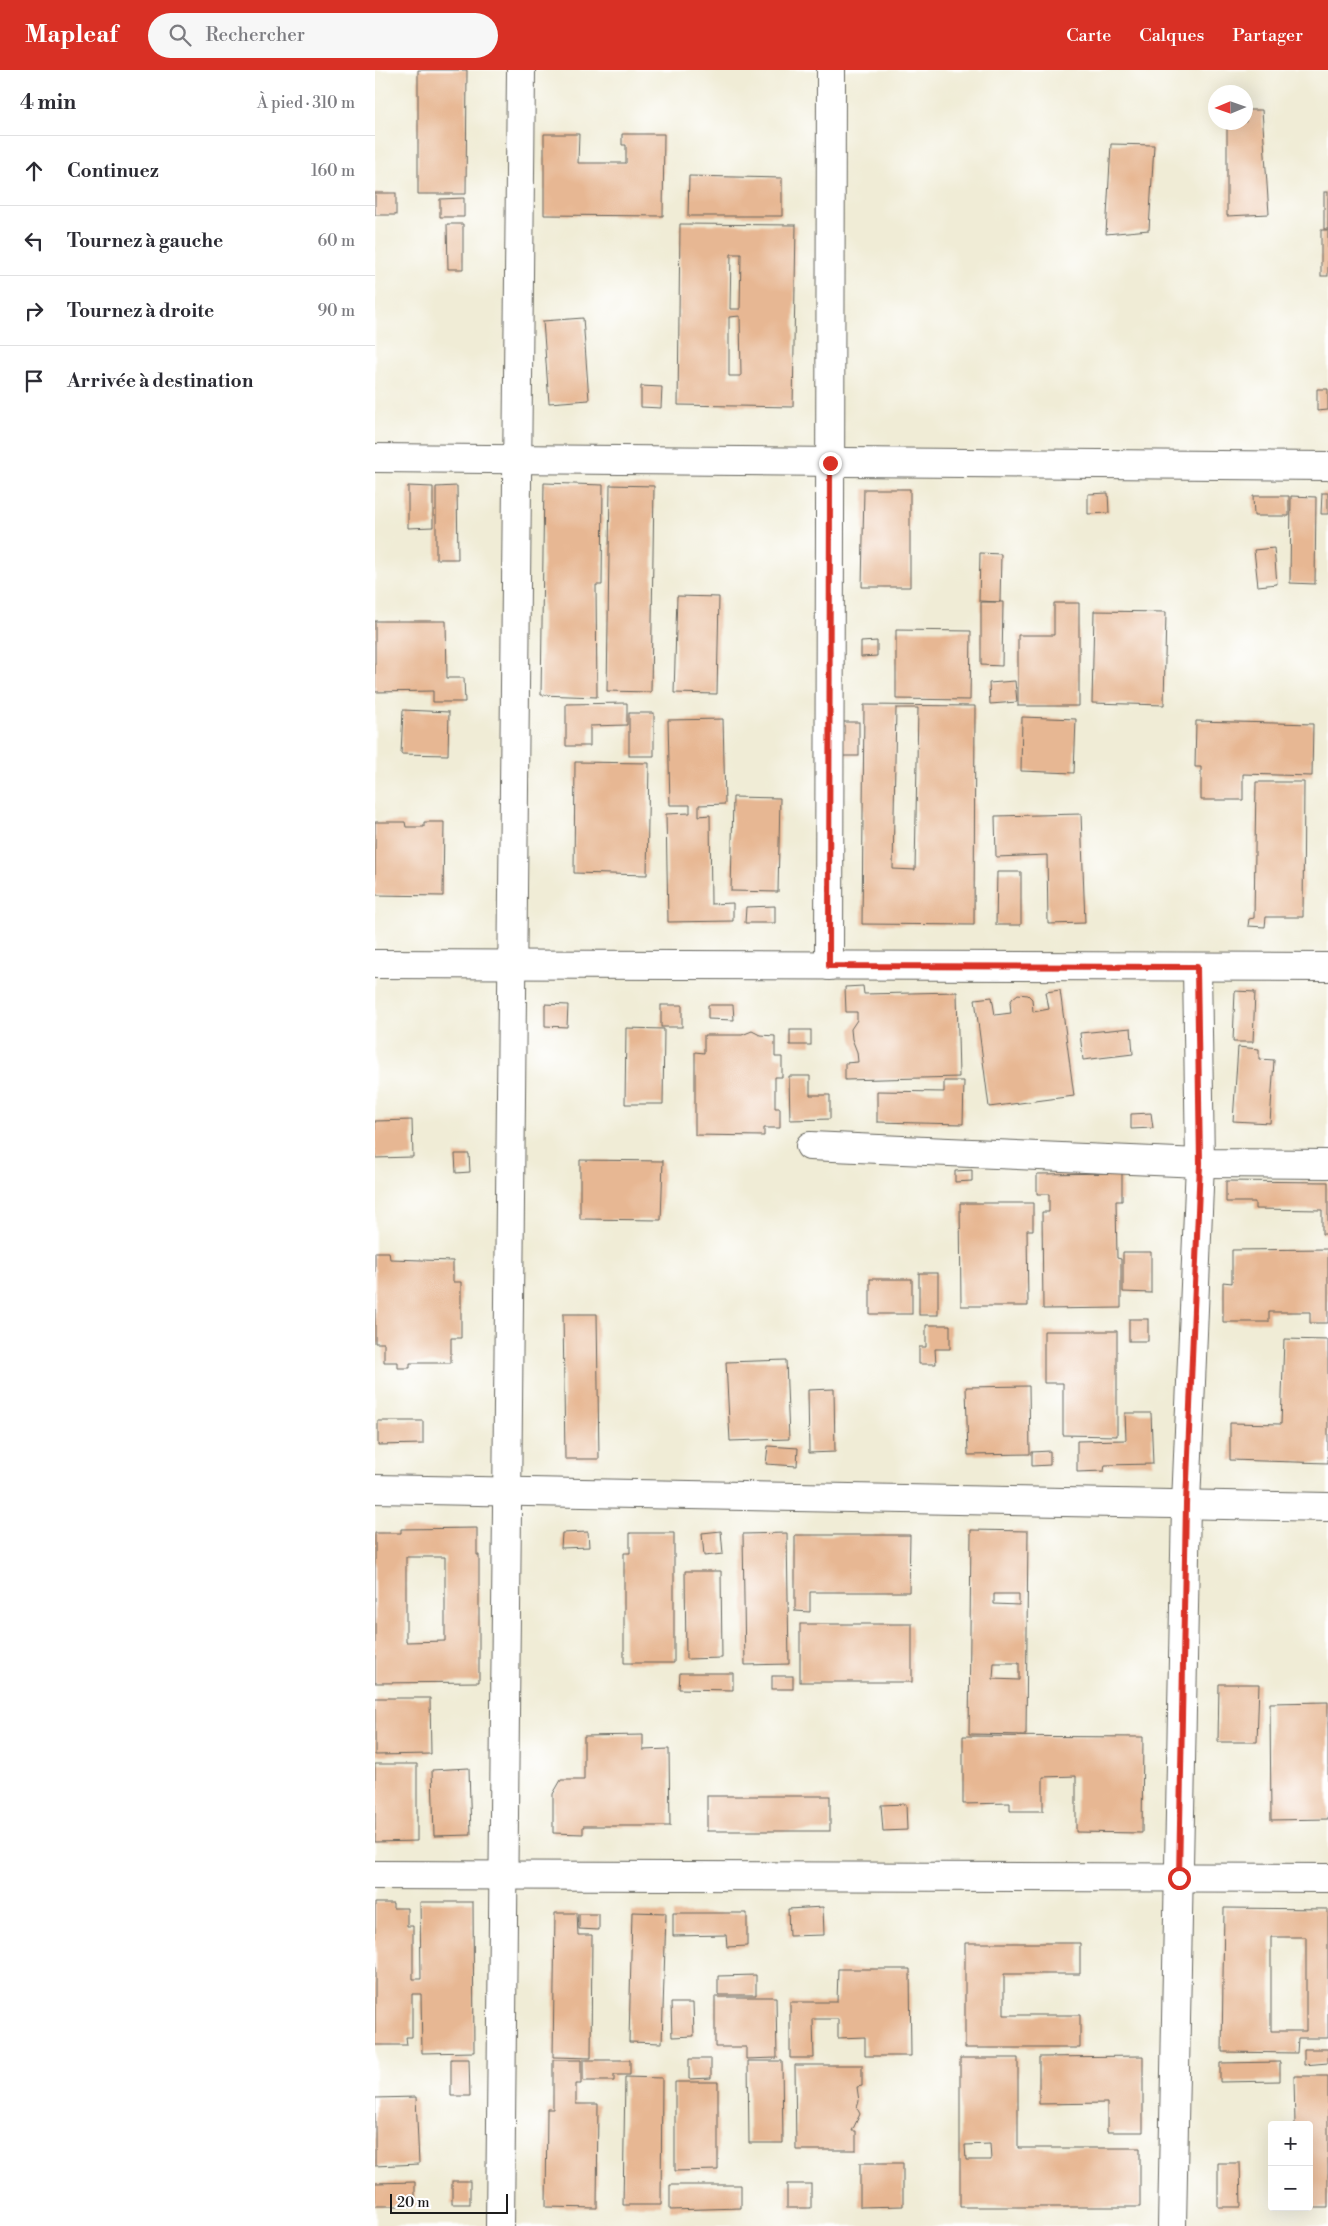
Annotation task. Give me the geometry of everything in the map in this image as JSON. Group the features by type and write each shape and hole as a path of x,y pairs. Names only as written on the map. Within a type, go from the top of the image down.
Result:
{"street":[{"path":"499,2226 521,70"},
{"path":"829,966 831,70"},
{"path":"375,458 1328,466"},
{"path":"375,964 1328,967"},
{"path":"1172,2226 1186,1504 1200,1163 1197,967"},
{"path":"810,1146 1200,1163 1328,1164"},
{"path":"375,1488 1328,1507"},
{"path":"375,1875 1328,1878"}],"building":[{"path":"418,70 467,70 466,194 418,194"},
{"path":"1253,110 1262,110 1269,214 1227,216 1227,130 1253,130"},
{"path":"544,134 579,134 578,163 626,163 626,145 622,145 622,134 664,134 663,216 544,215"},
{"path":"1111,144 1154,145 1149,230 1106,234"},
{"path":"689,176 782,178 782,216 688,216"},
{"path":"1324,192 1328,192 1328,229 1324,229"},
{"path":"375,193 396,193 396,215 375,215"},
{"path":"464,198 464,217 440,217 440,199"},
{"path":"447,224 463,224 463,269 448,269"},
{"path":"680,224 796,225 793,407 678,405","holes":["731,254 741,254 740,309 730,309","740,316 741,376 729,376 729,317"]},
{"path":"1321,230 1328,230 1328,276 1321,276"},
{"path":"583,318 589,400 549,403 543,321"},
{"path":"641,386 662,387 661,408 641,407"},
{"path":"1317,389 1328,389 1328,410 1317,411"},
{"path":"544,483 603,485 602,585 596,585 597,697 541,695"},
{"path":"610,485 654,486 651,692 607,691"},
{"path":"408,486 433,487 433,527 408,528"},
{"path":"457,486 458,559 436,559 436,487"},
{"path":"864,489 910,489 910,587 862,587"},
{"path":"1108,493 1109,513 1088,514 1088,494"},
{"path":"1322,493 1328,493 1328,514 1321,514"},
{"path":"1253,496 1289,496 1289,516 1254,516"},
{"path":"1291,496 1316,497 1315,584 1290,583"},
{"path":"1274,548 1277,584 1258,586 1254,550"},
{"path":"980,553 1001,554 1000,602 979,601"},
{"path":"677,596 719,597 717,694 674,693"},
{"path":"981,602 1003,602 1002,666 981,665"},
{"path":"1054,603 1079,603 1079,706 1018,706 1018,635 1054,635"},
{"path":"1094,611 1166,612 1164,705 1092,703"},
{"path":"375,621 446,621 447,678 464,678 465,702 433,702 433,691 375,692"},
{"path":"896,630 971,631 970,700 896,699"},
{"path":"877,641 877,656 861,657 861,642"},
{"path":"1015,681 1017,702 990,704 989,683"},
{"path":"627,703 627,725 590,726 590,746 566,746 566,704"},
{"path":"864,705 975,706 974,925 862,924","holes":["896,708 918,708 915,870 893,869"]},
{"path":"403,710 449,712 448,755 401,754"},
{"path":"629,713 654,713 654,756 629,756"},
{"path":"1022,717 1076,719 1074,773 1021,771"},
{"path":"723,719 725,804 699,805 699,816 710,815 711,904 733,903 733,921 668,922 666,814 690,813 690,805 670,805 668,720"},
{"path":"1196,721 1313,724 1312,776 1243,774 1243,800 1201,800 1201,767 1195,767"},
{"path":"841,722 859,722 859,756 841,756"},
{"path":"575,762 649,763 647,875 574,873"},
{"path":"1256,782 1304,782 1303,917 1266,917 1265,927 1248,926 1249,919 1254,918"},
{"path":"733,797 780,798 778,892 731,891"},
{"path":"1081,814 1085,923 1048,924 1047,855 996,857 995,816"},
{"path":"375,822 405,822 406,827 424,827 424,822 444,822 443,896 375,895"},
{"path":"997,872 1021,872 1021,925 996,925"},
{"path":"775,906 775,923 745,923 746,907"},
{"path":"863,986 864,994 957,992 959,1077 845,1080 845,1063 858,1062 851,1029 857,1020 857,1012 846,1012 845,987"},
{"path":"1060,990 1074,1096 989,1107 975,999 992,997 995,1015 1011,1013 1010,1002 1013,998 1018,994 1028,995 1032,999 1033,1012 1049,1009 1046,992"},
{"path":"1235,991 1255,992 1253,1042 1233,1042"},
{"path":"545,1004 568,1005 567,1027 545,1026"},
{"path":"661,1005 682,1005 682,1027 661,1027"},
{"path":"708,1005 733,1005 734,1020 708,1019"},
{"path":"626,1028 664,1029 663,1104 625,1104"},
{"path":"1131,1028 1133,1054 1083,1060 1080,1033"},
{"path":"790,1030 811,1030 811,1045 790,1045"},
{"path":"752,1031 760,1035 775,1036 775,1057 782,1057 782,1077 775,1077 775,1108 780,1108 780,1128 764,1128 764,1136 695,1135 695,1052 704,1053 704,1035 742,1035"},
{"path":"1238,1047 1259,1049 1259,1059 1274,1060 1270,1123 1233,1121"},
{"path":"789,1076 810,1076 810,1095 830,1095 830,1119 790,1120"},
{"path":"944,1081 964,1081 963,1124 877,1122 877,1091 944,1092"},
{"path":"1151,1113 1153,1128 1131,1129 1131,1114"},
{"path":"412,1120 413,1157 375,1158 375,1121"},
{"path":"455,1154 469,1154 470,1172 456,1173"},
{"path":"580,1160 663,1161 661,1220 580,1219"},
{"path":"972,1170 972,1181 955,1182 955,1171"},
{"path":"1122,1173 1122,1201 1116,1201 1117,1258 1121,1259 1121,1308 1043,1309 1042,1212 1049,1212 1049,1194 1037,1194 1037,1174"},
{"path":"1226,1181 1328,1182 1328,1234 1322,1234 1322,1210 1255,1209 1255,1202 1226,1202"},
{"path":"960,1203 1033,1203 1033,1230 1027,1230 1028,1306 961,1306"},
{"path":"1328,1249 1328,1323 1310,1323 1310,1312 1269,1312 1269,1322 1223,1322 1223,1282 1232,1283 1232,1250"},
{"path":"375,1252 389,1252 390,1259 453,1261 453,1282 461,1282 461,1338 451,1338 451,1363 410,1363 410,1368 398,1368 398,1362 384,1362 384,1343 375,1343"},
{"path":"1123,1252 1151,1252 1151,1293 1123,1292"},
{"path":"919,1273 938,1273 938,1315 919,1315"},
{"path":"870,1279 912,1279 912,1314 870,1314"},
{"path":"563,1314 597,1314 599,1459 565,1459"},
{"path":"1129,1319 1148,1319 1148,1341 1129,1341"},
{"path":"926,1325 950,1325 950,1349 935,1349 936,1364 919,1364 919,1347 926,1347"},
{"path":"1044,1331 1117,1331 1117,1436 1063,1435 1063,1383 1044,1383"},
{"path":"1284,1339 1328,1340 1328,1463 1230,1460 1230,1423 1281,1424"},
{"path":"786,1360 789,1439 730,1441 726,1362"},
{"path":"1029,1386 1030,1454 968,1455 966,1387"},
{"path":"834,1389 835,1452 809,1453 808,1390"},
{"path":"1125,1413 1151,1413 1153,1464 1105,1465 1104,1471 1077,1472 1077,1441 1126,1440"},
{"path":"378,1421 423,1421 423,1444 378,1445"},
{"path":"768,1446 798,1448 797,1466 766,1464"},
{"path":"1050,1451 1050,1465 1032,1466 1032,1452"},
{"path":"477,1528 477,1555 479,1555 479,1682 375,1683 375,1533 401,1533 401,1529","holes":["406,1557 445,1557 445,1641 406,1642"]},
{"path":"971,1530 1028,1531 1026,1735 969,1734","holes":["994,1594 1019,1594 1019,1605 994,1604","994,1663 1019,1663 1019,1680 993,1679"]},
{"path":"721,1531 723,1554 704,1556 702,1533"},
{"path":"588,1532 589,1547 561,1548 562,1533"},
{"path":"630,1533 674,1533 674,1663 624,1663 624,1553 630,1553"},
{"path":"787,1533 789,1664 745,1665 743,1534"},
{"path":"795,1535 910,1535 909,1592 810,1592 810,1612 795,1611"},
{"path":"685,1571 721,1571 722,1658 686,1659"},
{"path":"800,1624 912,1624 912,1682 800,1682"},
{"path":"680,1673 733,1673 733,1690 679,1689"},
{"path":"772,1676 793,1676 793,1689 772,1689"},
{"path":"1219,1684 1259,1684 1257,1742 1218,1742"},
{"path":"375,1698 430,1698 431,1754 375,1755"},
{"path":"1328,1702 1328,1819 1271,1820 1270,1703"},
{"path":"643,1735 643,1750 669,1749 670,1826 583,1826 583,1834 553,1833 553,1794 561,1780 584,1780 584,1736"},
{"path":"963,1736 1143,1737 1142,1833 1076,1832 1076,1776 1043,1777 1043,1811 1010,1811 1010,1803 963,1804"},
{"path":"375,1764 417,1764 417,1841 375,1842"},
{"path":"469,1768 471,1835 434,1836 432,1770"},
{"path":"707,1796 830,1796 830,1831 707,1831"},
{"path":"906,1804 907,1830 883,1831 881,1805"},
{"path":"420,1902 473,1902 474,2052 422,2053 421,1994 412,1994 412,2037 406,2037 407,2045 375,2045 375,1903 393,1903 393,1908 407,1908 407,1926 413,1926 413,1979 421,1979"},
{"path":"823,1907 824,1935 789,1936 788,1909"},
{"path":"1224,1908 1328,1909 1328,2038 1298,2038 1297,2053 1222,2052","holes":["1271,1937 1306,1937 1306,2031 1271,2031"]},
{"path":"632,1912 666,1913 662,2043 629,2042"},
{"path":"555,1913 577,1913 578,1935 592,1935 591,2058 553,2057"},
{"path":"673,1913 747,1913 747,1946 727,1947 726,1935 673,1936"},
{"path":"579,1914 599,1914 599,1930 579,1929"},
{"path":"965,1943 1080,1943 1080,1974 1004,1974 1004,2015 1080,2015 1080,2048 965,2048"},
{"path":"838,1969 910,1969 911,2056 865,2056 865,2037 838,2038 838,2019 813,2019 814,2058 790,2058 790,2002 837,2002"},
{"path":"756,1975 756,1995 718,1995 718,1976"},
{"path":"715,1997 776,1997 777,2058 746,2059 746,2047 715,2047"},
{"path":"671,2003 693,2003 694,2036 672,2037"},
{"path":"1304,2049 1328,2049 1328,2063 1304,2065"},
{"path":"1143,2056 1143,2132 1107,2132 1107,2103 1039,2104 1039,2057"},
{"path":"960,2058 1018,2058 1018,2148 1140,2148 1140,2207 960,2207","holes":["990,2144 991,2160 966,2160 965,2145"]},
{"path":"451,2059 469,2059 470,2096 451,2096"},
{"path":"689,2059 711,2059 711,2078 689,2079"},
{"path":"553,2060 581,2060 581,2084 576,2084 576,2104 598,2104 597,2208 546,2207 547,2109 553,2109"},
{"path":"583,2060 630,2060 630,2075 614,2075 614,2081 583,2081"},
{"path":"748,2061 782,2061 783,2143 749,2143"},
{"path":"1280,2062 1280,2081 1220,2082 1220,2063"},
{"path":"795,2065 862,2065 862,2086 857,2087 859,2101 857,2108 860,2114 852,2131 856,2131 856,2150 796,2150"},
{"path":"1294,2076 1328,2076 1328,2208 1313,2208 1313,2121 1295,2121"},
{"path":"625,2077 662,2078 661,2205 623,2205"},
{"path":"675,2082 718,2082 718,2170 675,2171"},
{"path":"416,2097 419,2164 375,2166 375,2098"},
{"path":"860,2163 903,2163 903,2206 860,2207"},
{"path":"1218,2163 1240,2163 1241,2207 1218,2207"},
{"path":"452,2181 470,2181 470,2204 452,2204"},
{"path":"415,2182 415,2206 375,2206 375,2183"},
{"path":"787,2184 811,2184 811,2208 787,2208"},
{"path":"670,2185 741,2185 741,2208 670,2210"}],"route":[{"path":"830,463 829,966 1197,967 1200,1163 1186,1504 1179,1878"}]}
